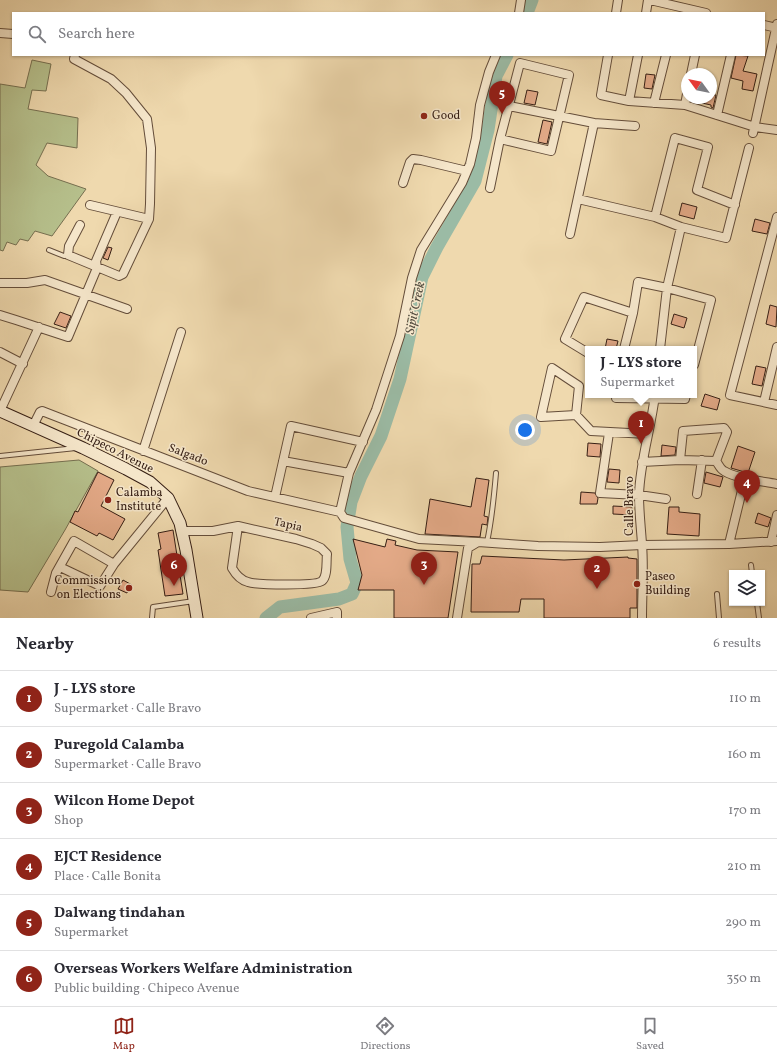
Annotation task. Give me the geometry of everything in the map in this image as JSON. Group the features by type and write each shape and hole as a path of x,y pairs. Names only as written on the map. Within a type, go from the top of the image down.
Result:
{"main road":[{"name":"Chipeco Avenue","path":"0,411 126,469 150,482 168,498 180,523 186,550 196,618"}],"street":[{"path":"519,12 521,0"},
{"path":"616,12 618,0"},
{"path":"646,12 649,0 676,10 695,12"},
{"path":"754,130 777,26 765,25"},
{"path":"0,33 12,34"},
{"path":"75,56 74,59 111,79 126,93 147,119 151,148 150,204 148,219 123,274 119,276 68,255 69,246 80,225"},
{"path":"342,515 349,473 376,410 400,336 412,278 421,250 462,183 467,171 476,138 480,105 489,72 496,56"},
{"path":"608,56 601,94 629,101 685,105 717,115 754,130 777,130"},
{"path":"629,101 638,56"},
{"path":"654,103 666,56"},
{"path":"692,68 695,56"},
{"path":"717,115 731,56"},
{"path":"490,188 500,139 520,63 568,75 551,151 500,139"},
{"path":"509,106 594,123 634,126"},
{"path":"570,234 594,123"},
{"path":"655,217 676,138 708,147 697,190 735,205"},
{"path":"578,199 655,217 681,227 726,238 749,148"},
{"path":"403,183 412,159 467,171"},
{"path":"90,205 148,219"},
{"path":"0,315 68,337 97,268 96,261 117,212"},
{"path":"777,217 730,395 777,405"},
{"path":"660,346 667,288 681,227"},
{"path":"0,282 27,283 45,280 126,309"},
{"path":"625,346 633,313 638,282 711,300 697,354"},
{"path":"585,351 565,339 584,297 633,313"},
{"path":"0,411 23,364 38,328"},
{"path":"143,451 181,332"},
{"path":"764,402 777,347"},
{"path":"0,352 23,364"},
{"path":"576,415 579,386 552,368 541,417 576,415 592,431 648,434"},
{"name":"Calle Bravo","path":"642,618 642,545 639,495 642,462 654,398"},
{"path":"670,398 685,398"},
{"name":"Salgado","path":"32,426 42,411 248,491 342,515 354,521 418,539 538,546 600,547 774,542"},
{"path":"275,497 291,426 363,442"},
{"path":"680,460 683,431 724,428 727,432 716,461"},
{"path":"609,433 600,493 639,495 666,499"},
{"path":"642,462 680,460 716,461"},
{"path":"697,494 702,460"},
{"path":"283,461 349,473"},
{"path":"716,461 725,472 777,484"},
{"path":"729,544 746,478"},
{"path":"60,567 100,586 114,564 168,498"},
{"path":"774,542 777,515"},
{"name":"Tapia","path":"181,531 213,531 238,526 317,545 327,554 325,573 321,581 318,583 292,584 254,584 246,582 240,578 232,568 238,526"},
{"path":"50,592 56,573 74,541 114,564"},
{"path":"457,618 468,548 478,542"},
{"path":"311,618 337,612 337,618"}],"lane":[{"path":"50,250 64,256 68,255"},
{"path":"0,456 83,448"},
{"path":"486,542 492,518 496,473"},
{"path":"751,565 752,570"},
{"path":"717,594 720,618"},
{"path":"152,618 153,606 194,601"},
{"path":"758,606 760,618"}],"green space":[{"path":"32,60 51,64 46,91 32,90 28,109 78,118 77,148 47,143 36,165 48,176 86,189 52,236 35,231 28,241 20,239 16,245 7,242 3,251 0,250 0,84 25,88"},
{"path":"79,460 98,471 28,592 0,590 0,467"}],"building":[{"path":"736,56 748,56 743,71 757,74 753,91 742,89 743,81 731,78"},
{"path":"646,74 655,75 652,89 644,88"},
{"path":"527,90 538,92 535,105 524,103"},
{"path":"706,104 714,104 713,108 711,105"},
{"path":"543,120 552,122 547,144 538,142"},
{"path":"682,203 697,207 694,219 679,215"},
{"path":"755,219 770,223 767,234 752,231"},
{"path":"108,247 112,248 108,260 103,258"},
{"path":"770,305 777,307 776,327 766,324"},
{"path":"60,312 71,316 66,328 54,324"},
{"path":"674,314 687,318 684,328 671,324"},
{"path":"607,339 618,341 617,346 606,346"},
{"path":"756,366 766,368 762,386 752,384"},
{"path":"705,394 720,399 717,410 701,406"},
{"path":"588,443 601,444 600,457 587,456"},
{"path":"662,445 676,447 675,455 661,456"},
{"path":"738,446 755,452 748,473 731,468"},
{"path":"609,469 620,470 619,483 607,482"},
{"path":"98,472 114,480 101,506 125,519 113,540 99,533 97,536 70,522 75,511 78,512"},
{"path":"706,472 723,477 720,487 704,483"},
{"path":"476,478 489,480 484,516 488,517 487,525 482,524 480,537 425,534 430,499 471,507"},
{"path":"581,492 595,493 598,498 597,504 580,504"},
{"path":"613,506 632,507 632,515 613,514"},
{"path":"669,507 679,507 679,512 700,514 699,536 667,534"},
{"path":"758,513 771,518 768,527 755,523"},
{"name":"Calamba Institute","path":"173,530 183,594 165,596 158,550 161,549 158,533"},
{"path":"353,539 385,547 387,539 396,541 395,545 417,550 458,552 448,618 394,618 394,590 358,590 362,575"},
{"path":"482,556 564,560 628,557 637,559 637,608 630,608 630,618 544,618 544,599 521,599 519,612 471,612 472,564 480,564"},
{"path":"123,580 132,585 127,593 118,589"}],"waterway":[{"name":"Sipit Creek","path":"527,12 532,0"},
{"name":"Sipit Creek","path":"266,618 280,607 339,599 352,594 357,583 350,559 347,527 351,502 361,476 381,436 400,379 422,277 437,247 475,181 488,130 496,76 506,56"}],"place":[{"name":"Dalwang tindahan","path":"502,114"},
{"name":"Good","path":"424,116"},
{"name":"J - LYS store","path":"641,444"},
{"name":"Calamba Institute","path":"108,500"},
{"name":"EJCT Residence","path":"747,503"},
{"name":"Paseo Building","path":"637,584"},
{"name":"Wilcon Home Depot","path":"424,585"},
{"name":"Overseas Workers Welfare Administration","path":"174,586"},
{"name":"Commission on Elections","path":"129,588"},
{"name":"Puregold Calamba","path":"597,589"}]}
